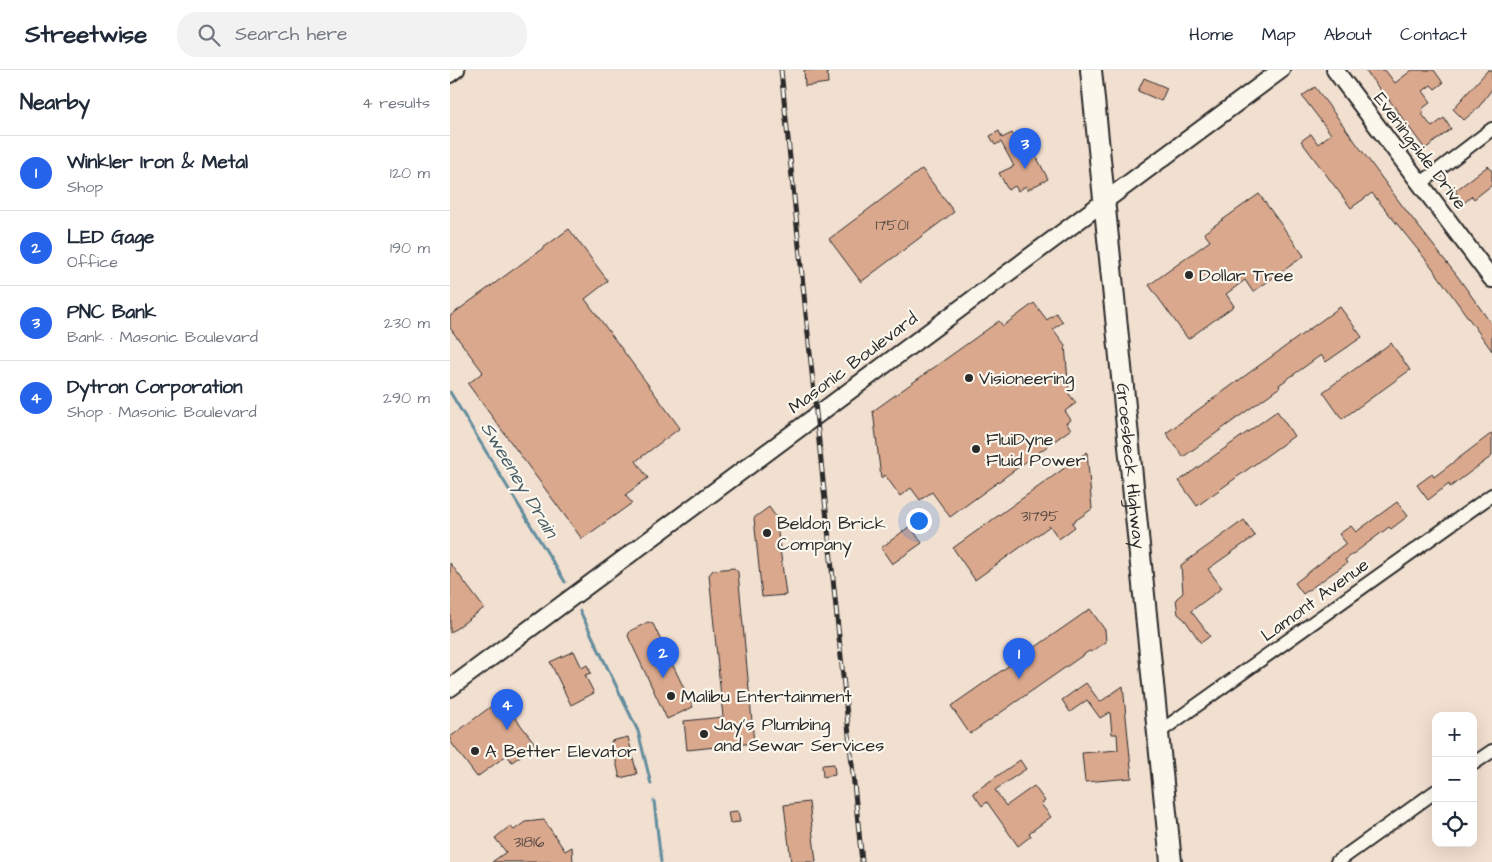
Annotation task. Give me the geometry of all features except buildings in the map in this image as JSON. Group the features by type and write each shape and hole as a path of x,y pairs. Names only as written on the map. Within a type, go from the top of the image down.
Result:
{"main road":[{"name":"Groesbeck Highway","path":"1090,70 1171,862"}],"street":[{"path":"450,76 458,70"},
{"name":"Masonic Boulevard","path":"450,688 1281,70"},
{"name":"Eveningside Drive","path":"1335,70 1492,279"},
{"path":"1420,184 1492,129"},
{"name":"Lamont Avenue","path":"1158,734 1492,495"},
{"path":"1477,761 1492,751"},
{"path":"1337,862 1432,794"}],"waterway":[{"name":"Sweeney Drain","path":"450,392 565,582"},
{"name":"Sweeney Drain","path":"580,611 638,731 651,784"},
{"name":"Sweeney Drain","path":"654,801 661,862"}],"railway":[{"path":"781,70 862,862"}],"place":[{"name":"PNC Bank","path":"1025,169"},
{"name":"Dollar Tree","path":"1189,275"},
{"name":"Visioneering","path":"969,378"},
{"name":"FluiDyne Fluid Power","path":"976,449"},
{"name":"Beldon Brick Company","path":"767,533"},
{"name":"LED Gage","path":"663,678"},
{"name":"Winkler Iron & Metal","path":"1019,679"},
{"name":"Malibu Entertainment","path":"671,696"},
{"name":"Dytron Corporation","path":"507,730"},
{"name":"Jay's Plumbing and Sewar Services","path":"704,734"},
{"name":"A Better Elevator","path":"475,751"}]}
